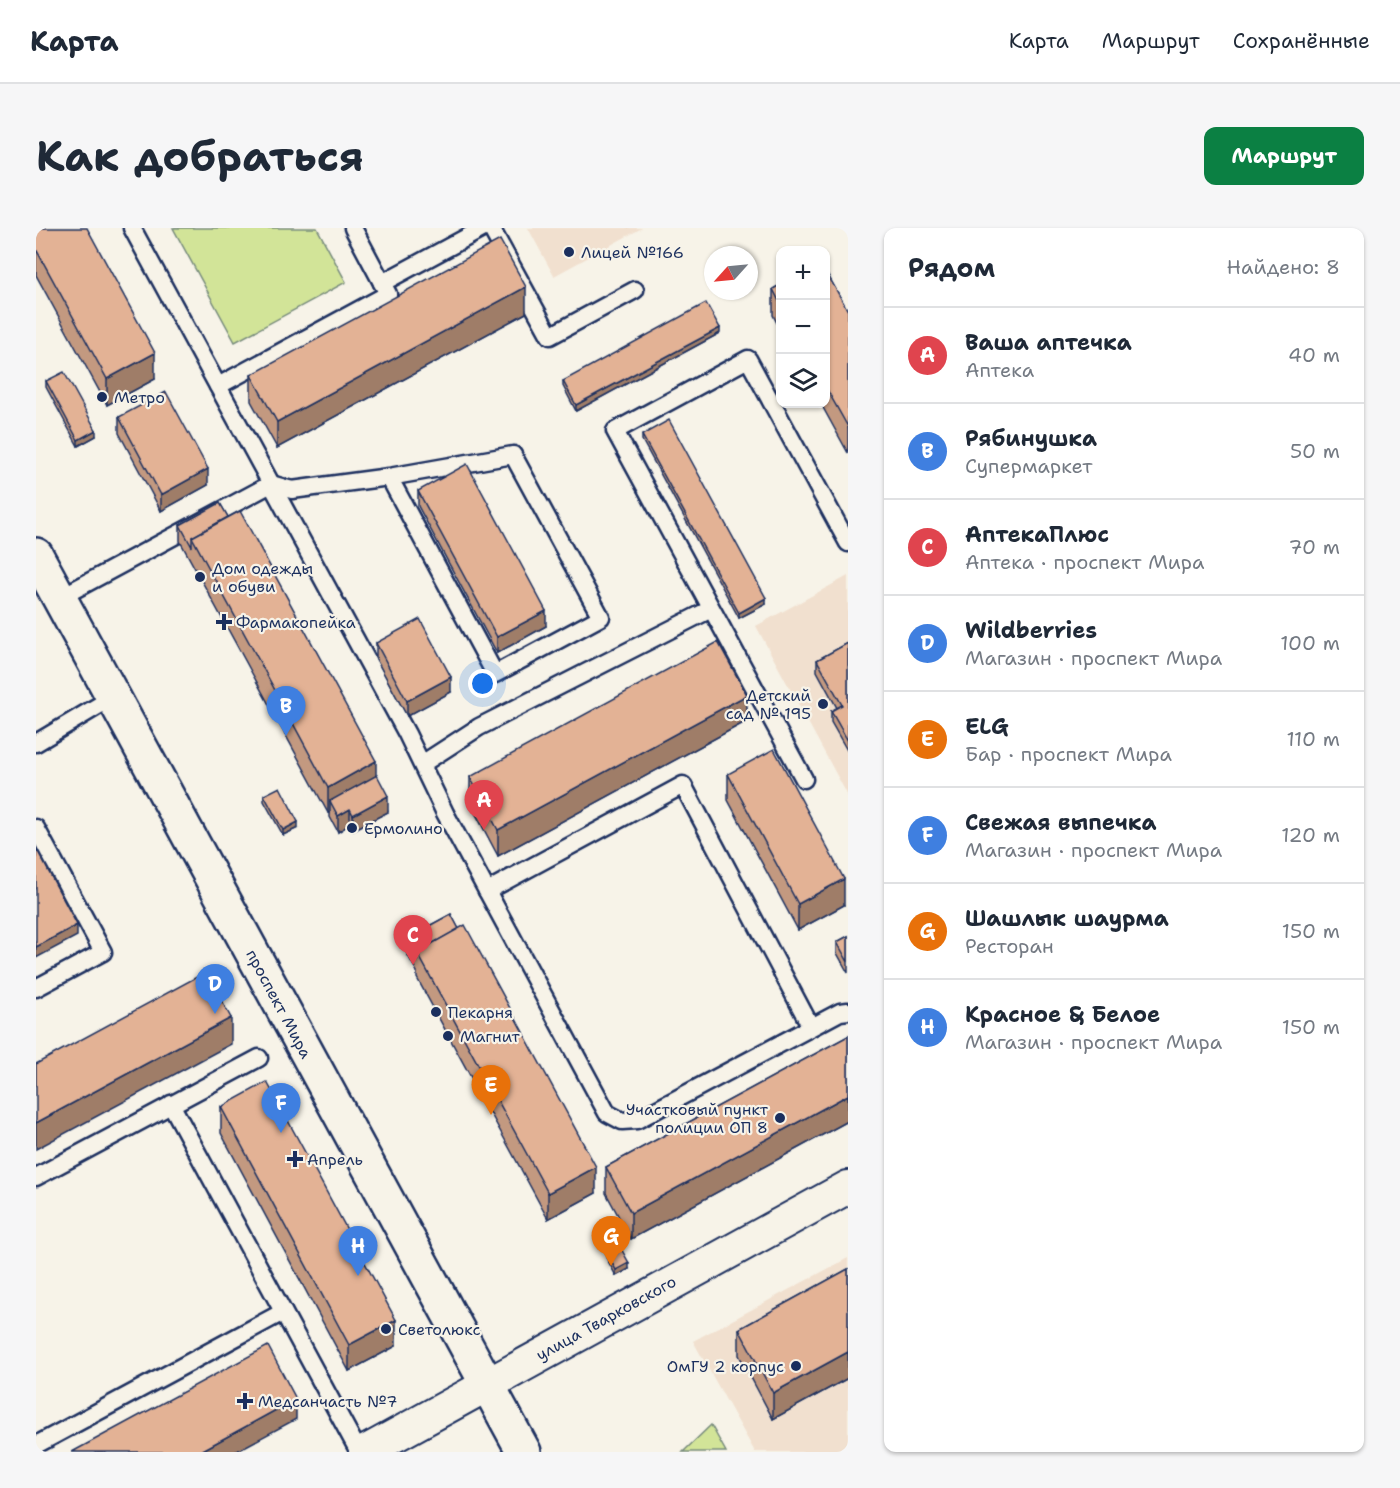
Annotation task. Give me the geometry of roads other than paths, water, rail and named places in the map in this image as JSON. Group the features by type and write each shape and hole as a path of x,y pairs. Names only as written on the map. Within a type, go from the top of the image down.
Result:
{"main road":[{"name":"проспект Мира","path":"36,555 524,1452"}],"street":[{"name":"улица Тварковского","path":"365,1452 848,1186"}],"lane":[{"path":"132,228 422,764 445,813 607,1113 622,1121 637,1120 840,1012 848,1011"},
{"path":"218,386 388,294 353,228"},
{"path":"382,283 484,228"},
{"path":"491,228 550,336 634,290"},
{"path":"804,779 615,431 748,359 848,543"},
{"path":"59,598 271,484 292,490 389,477 513,454 601,617 495,674 389,477"},
{"path":"422,764 479,727 711,609"},
{"path":"36,743 113,697"},
{"path":"488,891 682,785 812,1027"},
{"path":"36,828 103,952 36,988"},
{"path":"36,1177 259,1058"},
{"path":"171,1104 359,1452"},
{"path":"36,1445 283,1312"}],"place":[{"name":"Лицей №166","path":"569,252"},
{"name":"Метро","path":"102,397"},
{"name":"Дом одежды и обуви","path":"200,577"},
{"name":"Фармакопейка","path":"224,622"},
{"name":"Детский сад № 195","path":"823,704"},
{"name":"Рябинушка","path":"286,736"},
{"name":"Ермолино","path":"352,828"},
{"name":"Ваша аптечка","path":"484,830"},
{"name":"АптекаПлюс","path":"413,965"},
{"name":"Пекарня","path":"436,1012"},
{"name":"Wildberries","path":"215,1014"},
{"name":"Магнит","path":"448,1036"},
{"name":"ELG","path":"491,1115"},
{"name":"Участковый пункт полиции ОП 8","path":"780,1118"},
{"name":"Свежая выпечка","path":"281,1133"},
{"name":"Апрель","path":"295,1159"},
{"name":"Шашлык шаурма","path":"611,1266"},
{"name":"Красное & Белое","path":"358,1276"},
{"name":"Светолюкс","path":"386,1329"},
{"name":"ОмГУ 2 корпус","path":"796,1366"},
{"name":"Медсанчасть №7","path":"245,1401"}]}
